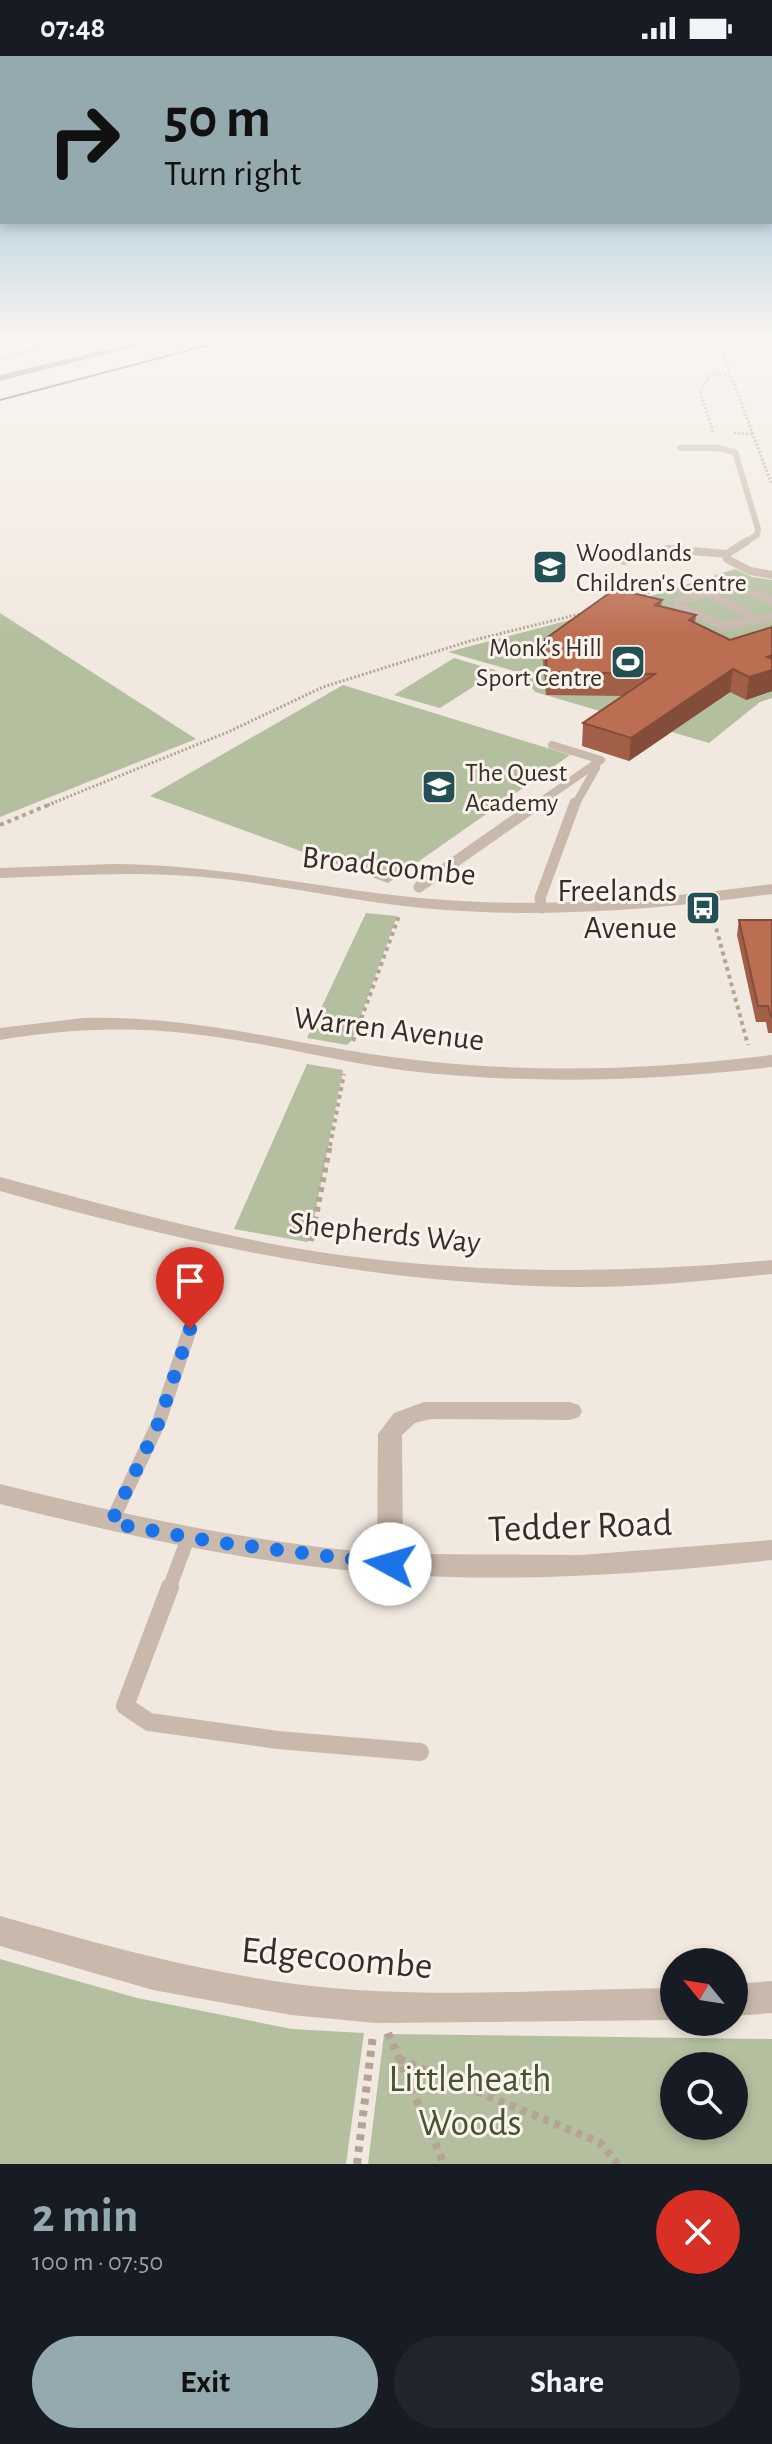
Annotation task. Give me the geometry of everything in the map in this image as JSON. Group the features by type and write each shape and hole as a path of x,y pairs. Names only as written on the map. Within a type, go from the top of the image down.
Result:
{"street":[{"name":"Broadcoombe","path":"0,873 176,871 223,874 371,899 542,908 646,905 772,889"},
{"name":"Warren Avenue","path":"0,1034 69,1024 176,1026 347,1057 453,1069 529,1073 615,1074 763,1062"},
{"name":"Shepherds Way","path":"0,1184 165,1231 355,1266 451,1275 543,1278 650,1277 772,1267"},
{"path":"390,1564 390,1434 397,1421 412,1413 431,1410 570,1411"},
{"name":"Tedder Road","path":"0,1494 111,1523 188,1538 390,1564 540,1568 675,1561 772,1550"},
{"name":"Edgecoombe","path":"0,1931 153,1975 291,1999 376,2007 660,2005"},
{"path":"748,1999 772,1997"}],"lane":[{"path":"624,561 668,549 727,554 757,535 758,529 735,452 718,448 680,448"},
{"path":"727,554 727,559 736,564 772,575"},
{"path":"772,601 735,586 677,601 678,606 729,629 772,617"},
{"path":"705,592 759,620"},
{"path":"552,745 601,760"},
{"path":"419,887 601,760"},
{"path":"542,908 540,898 575,799 601,760"},
{"path":"111,1523 159,1422 190,1329"},
{"path":"188,1538 125,1706 149,1722 278,1740 420,1752"}],"path":[{"path":"715,439 718,448"},
{"path":"755,439 772,485"},
{"path":"627,600 671,586"},
{"path":"0,825 228,732 323,687 470,641 584,613"},
{"path":"701,899 716,919 763,1062"},
{"path":"308,1258 347,1057 400,915"},
{"path":"376,2007 444,2164"},
{"path":"357,2164 376,2007"},
{"path":"399,2059 599,2142 618,2164"}],"green space":[{"name":"Monk's Hill Sport Centre","path":"735,569 752,577 772,580 772,698 760,702 709,743 535,692 521,673 448,652 604,611"},
{"path":"0,613 196,739 0,817"},
{"path":"454,658 498,671 440,708 394,695"},
{"path":"343,685 570,755 388,883 150,796"},
{"path":"366,913 397,916 352,1040 347,1045 307,1038"},
{"path":"307,1064 343,1070 310,1239 307,1242 234,1229"},
{"name":"Littleheath Woods","path":"0,1959 137,1998 292,2029 364,2033 346,2164 0,2164"},
{"name":"Littleheath Woods","path":"384,2034 772,2039 772,2164 368,2164"}],"building":[{"path":"615,589 662,600 655,605 696,615 689,620 730,640 772,627 772,655 767,657 772,659 772,670 749,677 733,669 631,738 583,723 655,674 547,672 545,639"},
{"path":"739,920 772,920 772,1017 768,1006 758,1006"}],"place":[{"name":"Woodlands Children's Centre","path":"550,567"},
{"name":"Monk's Hill Sport Centre","path":"628,662"},
{"name":"The Quest Academy","path":"439,787"},
{"name":"Freelands Avenue","path":"703,908"}],"route":[{"path":"190,1329 159,1422 111,1523 300,1555 390,1564"}]}
